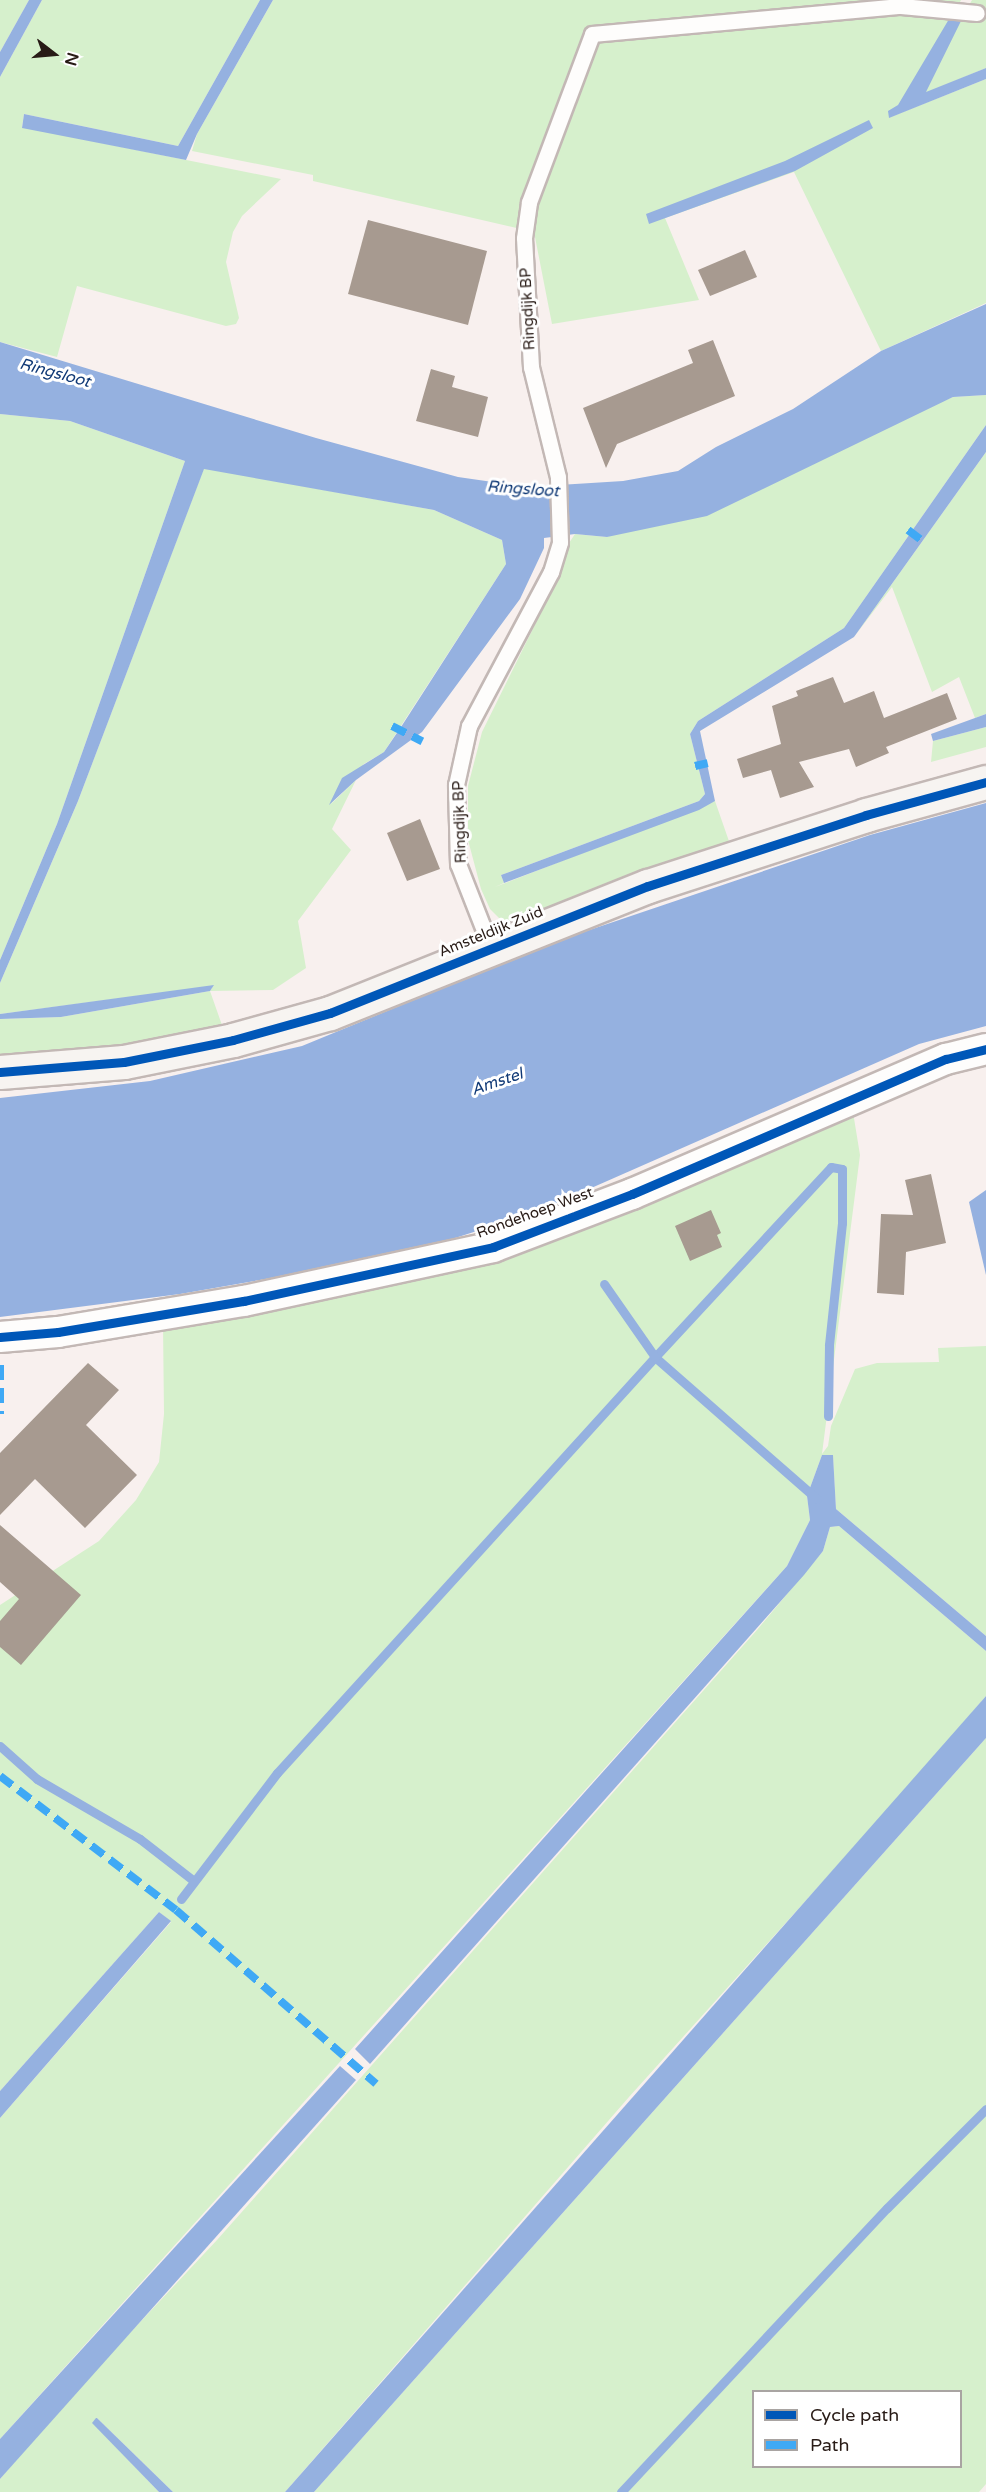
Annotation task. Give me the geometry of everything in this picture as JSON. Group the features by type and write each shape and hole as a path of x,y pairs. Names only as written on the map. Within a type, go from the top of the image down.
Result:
{"street":[{"name":"Amsteldijk Zuid","path":"0,1072 124,1062 233,1040 330,1013 648,886 866,815 986,782"},
{"name":"Rondehoep West","path":"0,1337 58,1332 244,1301 493,1247 632,1194 946,1059 986,1049"}],"lane":[{"name":"Ringdijk BP","path":"490,948 458,864 456,785 469,726 551,572 560,542 558,477 531,367 524,238 529,202 592,34 901,6 977,13"}],"green space":[{"path":"0,0 29,0 0,52"},
{"path":"42,0 260,0 178,146 24,114 22,127 281,179 242,216 233,232 226,262 239,318 236,324 226,326 77,286 57,357 0,342 0,77"},
{"path":"273,0 961,0 959,4 968,7 972,0 986,0 986,68 926,93 893,116 986,79 986,303 881,351 794,172 665,218 699,300 552,324 534,232 313,181 313,175 192,151 197,134"},
{"path":"986,395 986,425 844,628 698,721 690,734 705,794 699,801 501,875 504,883 495,887 715,801 731,847 506,925 490,909 481,889 468,840 468,786 482,732 555,584 565,549 575,534 607,537 953,397"},
{"path":"0,414 70,421 185,461 57,824 0,960"},
{"path":"986,452 986,714 975,718 959,677 932,692 892,587 854,637"},
{"path":"204,468 434,510 502,540 506,564 384,752 364,764 331,804 356,780 332,829 351,850 298,921 306,968 273,990 210,991 213,986 0,1014 0,983 78,801"},
{"path":"986,727 986,747 931,762 933,741"},
{"path":"210,991 223,1028 125,1049 0,1061 0,1019 61,1017"},
{"path":"852,1106 860,1155 822,1454 828,1446 831,1426 855,1369 877,1363 939,1362 938,1348 986,1346 986,1636 836,1509 833,1456 822,1455 807,1496 810,1520 787,1566 0,2439 0,2118 171,1922 159,1912 0,2091 0,1605 99,1541 136,1500 159,1462 164,1414 163,1325 284,1306"},
{"path":"839,1526 986,1651 986,1696 916,1778 629,2097 285,2492 173,2492 97,2418 93,2423 159,2492 0,2492 0,2479 70,2397 217,2240 757,1630 823,1551 830,1527"},
{"path":"986,1738 986,2484 979,2492 314,2492"}],"water":[{"path":"29,0 42,0 0,77 0,52"},
{"path":"260,0 273,0 197,134 186,160 22,128 24,114 178,146"},
{"path":"952,14 961,21 926,92 986,68 986,79 889,118 888,111 898,105"},
{"path":"869,120 873,128 795,171 649,224 646,214 785,161"},
{"name":"Ringsloot","path":"986,304 986,395 953,397 707,516 607,537 575,534 544,538 544,548 520,599 422,732 356,780 329,805 342,778 384,752 401,727 506,564 502,540 434,510 204,469 78,801 0,983 0,960 57,824 185,461 70,421 0,414 0,342 316,438 458,477 527,487 623,481 678,471 716,447 793,409 881,351"},
{"path":"986,425 986,452 854,637 700,731 715,801 699,810 504,883 501,875 699,801 705,794 690,734 698,721 844,628"},
{"path":"986,714 986,727 933,741 931,734"},
{"name":"Amstel","path":"986,803 986,1026 919,1044 539,1211 449,1240 334,1267 180,1294 0,1317 0,1098 150,1081 302,1046 557,941 870,835"},
{"path":"214,985 210,991 61,1017 0,1019 0,1014"},
{"path":"986,1190 986,1275 969,1202"},
{"path":"822,1455 833,1455 836,1509 986,1636 986,1651 839,1526 830,1527 823,1551 804,1575 370,2064 355,2049 787,1566 810,1520 807,1496"},
{"path":"986,1696 986,1738 314,2492 285,2492"},
{"path":"159,1912 171,1921 0,2118 0,2091"},
{"path":"340,2066 356,2080 0,2479 0,2439"},
{"path":"96,2418 173,2492 159,2492 92,2423"}],"building":[{"path":"368,220 487,251 468,325 348,294"},
{"path":"745,250 757,277 710,296 698,270"},
{"path":"713,340 735,396 617,444 606,468 583,408 693,363 688,350"},
{"path":"431,369 455,376 452,387 488,397 478,437 416,421"},
{"path":"833,677 844,703 874,691 884,718 947,693 957,719 886,747 889,753 856,767 849,749 799,762 814,787 780,798 771,770 743,778 737,759 781,744 772,706 798,696 796,691"},
{"path":"420,819 440,869 407,881 387,833"},
{"path":"931,1174 946,1243 906,1252 904,1295 877,1293 881,1214 913,1215 905,1180"},
{"path":"711,1210 721,1233 717,1235 722,1247 690,1261 675,1226"},
{"path":"88,1363 119,1390 86,1425 137,1475 85,1528 35,1479 0,1515 0,1453"},
{"path":"0,1525 81,1595 21,1665 0,1647 0,1621 19,1599 0,1582"}],"waterway":[{"path":"817,1499 655,1357 831,1167 842,1169 842,1223 829,1345 828,1416"},
{"path":"181,1899 277,1773 655,1357 604,1284"},
{"path":"0,1746 37,1779 140,1839 194,1881"},
{"path":"621,2492 887,2208 986,2109"}],"marked path":[{"path":"908,530 925,543"},
{"path":"392,726 422,741"},
{"path":"695,766 708,763"},
{"path":"0,1365 0,1414"},
{"path":"0,1776 176,1910 376,2084"}],"cycle path":[{"path":"0,1072 124,1062 233,1040 330,1013 648,886 866,815 986,782"},
{"path":"0,1337 58,1332 244,1301 493,1247 632,1194 946,1059 986,1049"}]}
